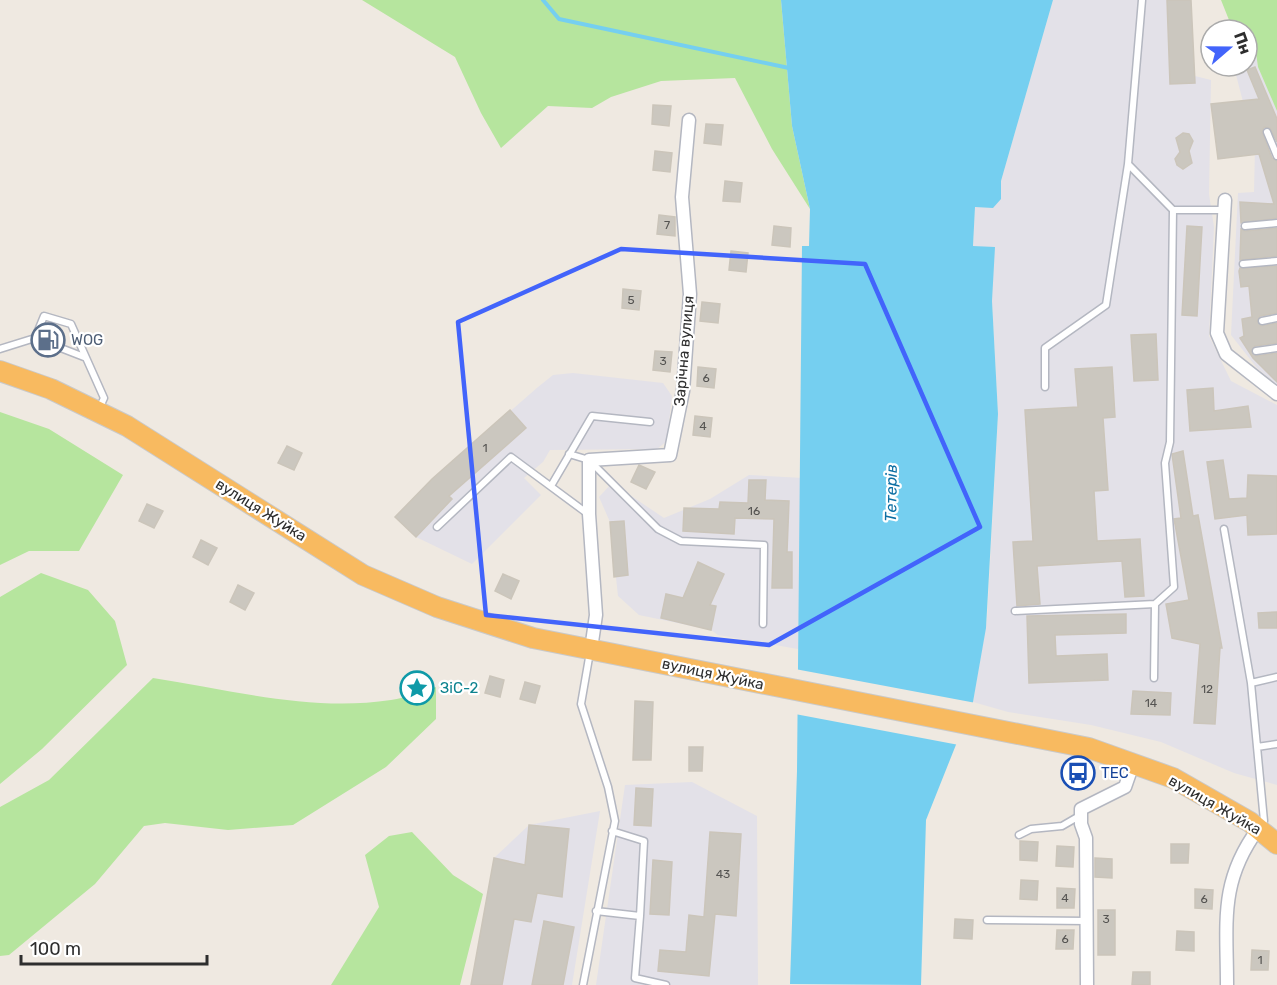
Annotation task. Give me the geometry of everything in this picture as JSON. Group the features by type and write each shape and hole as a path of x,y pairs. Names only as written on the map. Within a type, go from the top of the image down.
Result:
{"highway":[{"name":"вулиця Жуйка","path":"0,371 51,389 98,412 168,452 363,575 438,607 533,638 1089,748 1173,778 1258,828 1277,844"}],"street":[{"name":"Зарічна вулиця","path":"589,460 670,455 683,391 690,294 682,196 689,120"},
{"path":"1225,205 1217,333 1226,354 1277,394"},
{"path":"589,460 589,514 596,615 591,649"},
{"path":"1087,985 1086,838 1081,809 1125,787 1133,764"},
{"path":"1227,985 1227,897 1242,851 1258,828"}],"lane":[{"path":"1045,387 1045,348 1106,306 1128,164 1143,0"},
{"path":"1267,132 1277,156"},
{"path":"1015,611 1155,604 1174,586 1165,463 1170,442 1173,210 1128,164"},
{"path":"1173,210 1225,205"},
{"path":"1245,226 1277,223"},
{"path":"1244,264 1277,261"},
{"path":"35,338 44,316 70,324 104,398 98,412"},
{"path":"1262,321 1277,318"},
{"path":"0,349 35,338 84,357"},
{"path":"1256,351 1277,348"},
{"path":"550,486 592,416 650,422"},
{"path":"569,454 589,460 658,529 681,541 764,545 763,624"},
{"path":"437,527 511,457 589,514"},
{"path":"1224,529 1251,683 1264,821 1258,828"},
{"path":"1155,604 1155,678"},
{"path":"583,985 615,821 608,787 581,704 591,649"},
{"path":"1251,683 1277,677"},
{"path":"1257,747 1277,744"},
{"path":"1019,835 1031,829 1062,826 1081,814"},
{"path":"612,831 644,841 635,978 666,985"},
{"path":"596,910 640,916"},
{"path":"987,920 1087,921"}],"highlighted area":[{"path":"621,249 865,264 980,527 769,645 486,615 458,322"}],"shaded area":[{"path":"1053,0 1191,0 1195,76 1211,80 1209,194 1214,227 1209,336 1231,381 1277,405 1277,785 1234,773 1161,742 1091,725 1008,712 973,702 987,620 998,414 992,301 994,248 973,246 975,207 1001,199 1001,181"},
{"path":"1259,69 1277,111 1277,385 1257,368 1231,335 1238,193 1254,192 1255,148 1237,78 1259,78"},
{"path":"573,373 663,383 672,396 667,441 657,449 550,450 543,462 524,478 541,495 472,564 416,537 395,517 445,468 538,387 553,375"},
{"path":"749,475 803,478 798,649 718,635 711,630 639,615 618,596 610,522 599,497 612,483 664,518 710,499"},
{"path":"692,782 757,816 758,985 596,985 625,785"},
{"path":"600,811 572,985 471,985 494,858 529,825"}],"green space":[{"path":"362,0 781,0 792,126 810,209 772,149 735,78 661,81 611,97 592,108 548,106 501,148 481,113 455,57"},
{"path":"1221,0 1277,0 1277,111 1259,69 1259,18 1228,18"},
{"path":"0,412 49,429 123,475 79,551 29,551 0,565"},
{"path":"41,573 88,590 115,621 127,665 42,749 0,784 0,597"},
{"path":"153,678 271,698 331,703 391,700 436,687 436,719 386,767 293,825 228,830 165,823 144,826 95,884 9,955 0,956 0,807 49,780"},
{"path":"412,832 453,875 483,894 460,985 331,985 379,907 365,855 389,836"}],"water":[{"name":"Тетерів","path":"781,0 1053,0 1001,181 1001,199 993,208 975,207 973,246 995,247 992,301 998,414 986,628 973,702 926,820 921,985 790,984 797,771 802,246 809,246 810,209 792,126"}],"pier":[{"path":"795,669 976,703 959,745 795,714"}],"building":[{"path":"1167,0 1191,0 1195,83 1170,84"},
{"path":"1259,76 1277,119 1277,142 1270,128 1264,127 1262,132 1272,158 1277,161 1277,218 1241,223 1240,202 1274,204 1259,154 1218,159 1211,104 1259,99 1250,78"},
{"path":"653,105 671,106 669,126 652,124"},
{"path":"706,124 723,125 721,145 704,143"},
{"path":"1183,133 1189,134 1193,141 1189,151 1192,163 1183,169 1177,165 1175,159 1180,152 1176,138"},
{"path":"655,151 672,153 670,172 653,170"},
{"path":"725,181 742,183 740,202 723,201"},
{"path":"659,215 675,217 675,236 657,234"},
{"path":"774,226 791,228 790,247 772,245"},
{"path":"1187,226 1202,227 1197,316 1182,315"},
{"path":"1277,228 1277,256 1240,260 1241,229 1245,231"},
{"path":"731,251 748,253 746,272 729,270"},
{"path":"1277,266 1277,313 1260,316 1257,321 1261,326 1277,323 1277,343 1255,346 1251,351 1256,356 1277,353 1277,382 1253,358 1240,338 1244,336 1242,319 1252,317 1249,286 1241,287 1239,271 1240,268"},
{"path":"623,289 641,291 639,310 622,308"},
{"path":"702,302 720,304 718,323 700,321"},
{"path":"1156,334 1158,380 1134,381 1131,335"},
{"path":"655,351 672,352 670,372 653,370"},
{"path":"698,367 716,369 714,388 697,386"},
{"path":"1112,367 1115,417 1103,418 1108,490 1094,491 1097,541 1140,539 1144,596 1125,597 1122,561 1037,566 1040,604 1017,606 1013,542 1033,541 1025,410 1078,407 1075,369"},
{"path":"1213,388 1214,411 1248,406 1251,427 1190,431 1187,390"},
{"path":"510,410 526,428 449,496 452,499 416,537 395,517 432,479"},
{"path":"695,416 712,418 710,437 693,435"},
{"path":"287,446 302,453 294,470 278,463"},
{"path":"1183,451 1193,516 1198,515 1222,648 1220,648 1215,724 1194,723 1200,644 1172,638 1166,604 1189,600 1174,519 1181,518 1172,454"},
{"path":"1223,460 1229,499 1247,498 1248,475 1277,476 1277,534 1248,535 1247,515 1215,519 1207,462"},
{"path":"639,465 655,472 646,489 631,482"},
{"path":"749,480 766,480 765,500 789,501 787,552 792,552 792,588 772,588 774,519 735,518 734,534 683,531 684,508 719,509 720,502 748,503"},
{"path":"147,504 163,511 154,528 139,521"},
{"path":"624,521 628,575 614,577 610,522"},
{"path":"201,540 217,548 208,565 193,557"},
{"path":"698,562 724,574 710,605 716,606 711,630 661,618 666,594 683,598"},
{"path":"503,574 519,581 511,599 495,591"},
{"path":"238,585 254,593 245,610 230,602"},
{"path":"1277,612 1277,628 1259,628 1258,613"},
{"path":"1126,614 1126,633 1055,635 1056,656 1107,654 1108,680 1029,683 1027,616"},
{"path":"490,676 504,680 500,697 485,693"},
{"path":"525,682 540,686 535,703 520,699"},
{"path":"1133,691 1171,693 1170,715 1131,714"},
{"path":"635,701 653,702 651,760 633,760"},
{"path":"689,747 703,747 702,771 689,771"},
{"path":"636,788 653,789 651,826 634,825"},
{"path":"529,825 569,829 562,897 537,893 531,922 514,919 502,985 471,985 494,858 525,865"},
{"path":"710,832 741,834 736,916 715,914 709,976 658,971 660,950 686,952 689,915 704,917"},
{"path":"1020,841 1038,842 1037,861 1020,860"},
{"path":"1171,844 1189,844 1188,863 1171,863"},
{"path":"1057,846 1074,847 1073,867 1056,866"},
{"path":"1095,858 1112,859 1112,878 1095,877"},
{"path":"653,860 672,862 669,915 650,914"},
{"path":"1021,880 1038,881 1037,900 1020,899"},
{"path":"1057,888 1075,889 1074,908 1057,908"},
{"path":"1195,889 1213,890 1212,909 1195,908"},
{"path":"1098,910 1115,910 1115,955 1098,955"},
{"path":"955,919 973,920 972,939 954,938"},
{"path":"544,921 574,927 563,985 532,985"},
{"path":"1057,930 1074,930 1073,949 1056,949"},
{"path":"1177,931 1194,932 1194,951 1176,950"},
{"path":"1252,950 1269,951 1268,970 1251,970"},
{"path":"1133,972 1150,972 1150,985 1132,985"}],"waterway":[{"path":"543,0 559,19 789,68"}],"place":[{"name":"WOG","path":"48,340"},
{"name":"ЗіС-2","path":"417,688"},
{"name":"ТЕС","path":"1078,773"}]}
